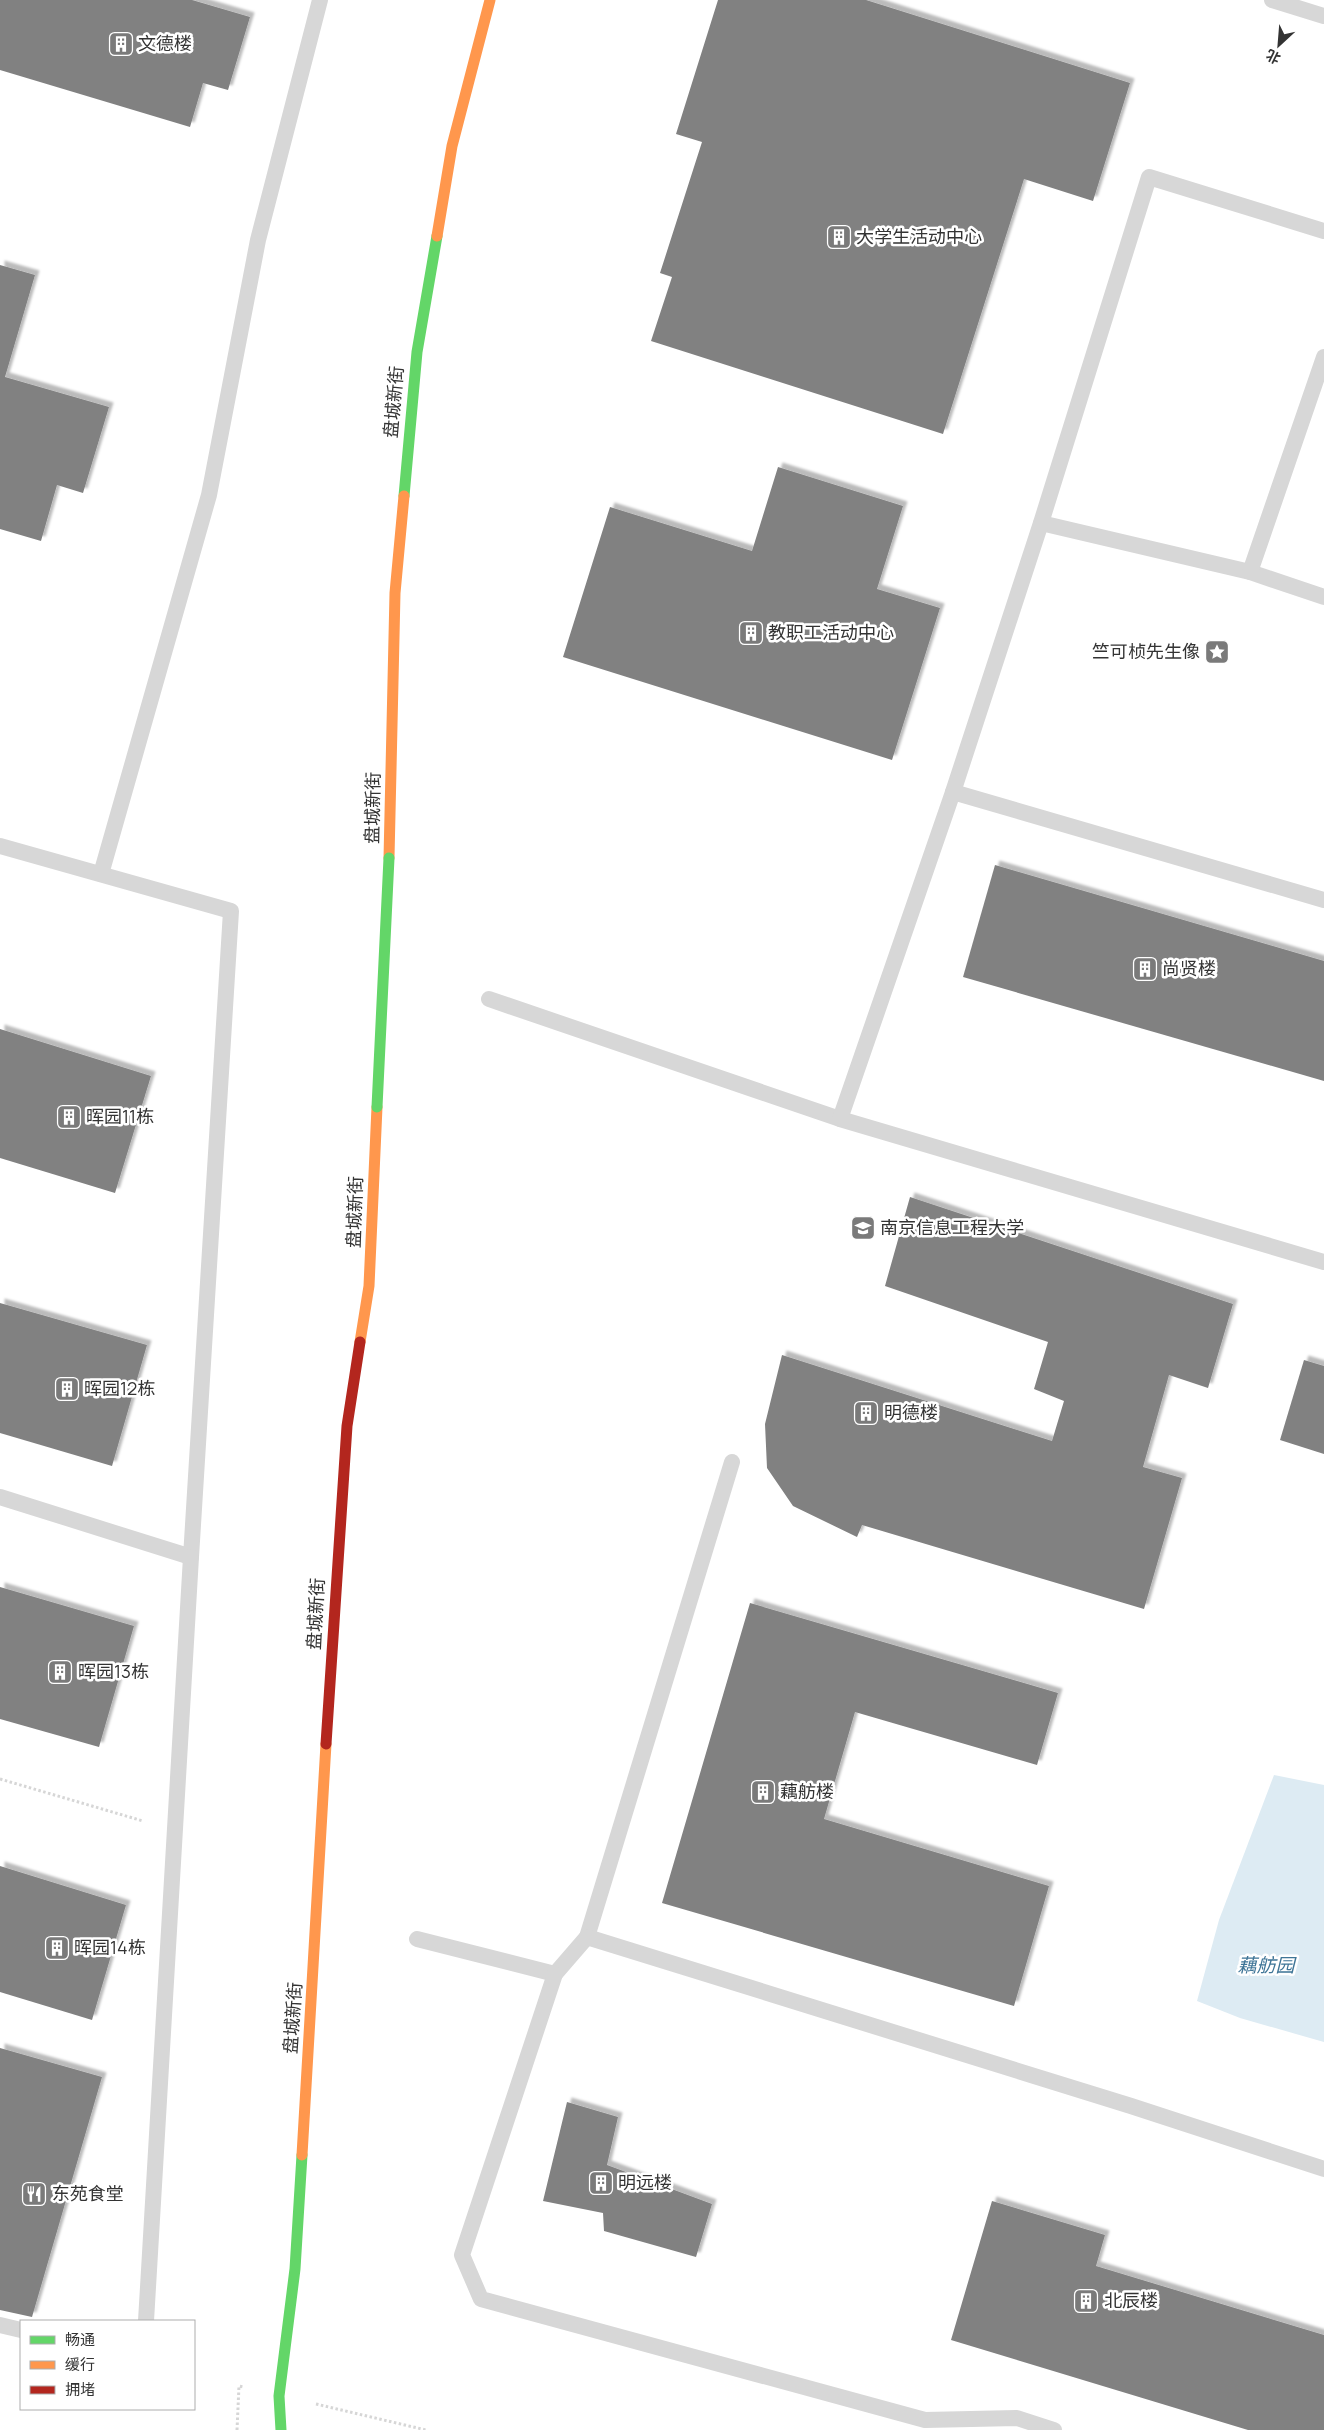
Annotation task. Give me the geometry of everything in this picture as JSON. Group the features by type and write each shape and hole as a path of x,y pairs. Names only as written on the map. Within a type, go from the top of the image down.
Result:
{"main road":[{"name":"盘城新街","path":"281,2430 279,2396 295,2269 335,1586 347,1426 369,1286 389,858 395,593 417,352 452,146 490,0"}],"lane":[{"path":"101,874 209,495 258,240 320,0"},
{"path":"1272,0 1324,16"},
{"path":"840,1119 953,792 1041,522 1149,176 1324,231"},
{"path":"1250,572 1324,357"},
{"path":"1041,522 1250,572 1324,597"},
{"path":"953,792 1324,900"},
{"path":"0,846 231,911 146,2320"},
{"path":"489,999 840,1119 1324,1262"},
{"path":"732,1462 587,1937 555,1974 462,2255 482,2299 925,2420 1017,2418 1054,2430"},
{"path":"0,1497 191,1557"},
{"path":"587,1937 1131,2106 1324,2169"},
{"path":"417,1939 555,1974"},
{"path":"0,2325 20,2330"}],"path":[{"path":"0,1779 176,1831"}],"water":[{"name":"藕舫园","path":"1274,1775 1324,1785 1324,2042 1240,2018 1197,2001 1219,1920"}],"building":[{"name":"文德楼","path":"0,0 192,0 250,17 228,90 203,83 190,127 0,70"},
{"name":"大学生活动中心","path":"718,0 866,0 1130,83 1093,201 1024,179 943,434 651,341 672,277 660,273 702,142 676,134"},
{"path":"0,265 35,275 5,377 109,407 83,493 57,485 41,541 0,529"},
{"name":"教职工活动中心","path":"778,467 903,506 877,589 940,608 892,760 563,657 610,507 752,551"},
{"name":"尚贤楼","path":"995,865 1324,961 1324,1081 963,977"},
{"name":"晖园11栋","path":"0,1029 151,1076 115,1193 0,1158"},
{"name":"明德楼","path":"910,1197 1233,1304 1208,1388 1169,1375 1143,1467 1182,1478 1144,1609 862,1525 857,1537 793,1506 767,1468 765,1424 782,1355 1052,1441 1064,1401 1034,1389 1048,1342 885,1286"},
{"name":"晖园12栋","path":"0,1303 147,1345 112,1466 0,1433"},
{"path":"1304,1360 1324,1366 1324,1454 1280,1440"},
{"name":"晖园13栋","path":"0,1587 134,1626 99,1747 0,1719"},
{"name":"藕舫楼","path":"750,1603 1058,1693 1037,1765 855,1712 824,1819 1049,1886 1014,2006 662,1903"},
{"name":"晖园14栋","path":"0,1866 126,1905 92,2020 0,1992"},
{"name":"东苑食堂","path":"0,2048 102,2077 32,2317 0,2310"},
{"name":"明远楼","path":"567,2102 618,2117 607,2165 712,2204 696,2257 604,2231 603,2213 543,2201"},
{"name":"北辰楼","path":"992,2201 1105,2235 1096,2266 1324,2335 1324,2430 1248,2430 951,2340"}],"traffic: fast":[{"path":"404,496 417,352 437,236"},
{"path":"377,1107 389,858"},
{"path":"281,2430 279,2396 295,2269 302,2155"}],"traffic: slow":[{"path":"437,236 452,146 490,0"},
{"path":"389,858 395,593 404,496"},
{"path":"360,1342 369,1286 377,1107"},
{"path":"302,2155 326,1744"}],"traffic: jam":[{"path":"326,1744 347,1426 360,1342"}],"place":[{"name":"文德楼","path":"121,44"},
{"name":"大学生活动中心","path":"839,237"},
{"name":"教职工活动中心","path":"751,633"},
{"name":"竺可桢先生像","path":"1217,652"},
{"name":"尚贤楼","path":"1145,969"},
{"name":"晖园11栋","path":"69,1117"},
{"name":"南京信息工程大学","path":"863,1228"},
{"name":"晖园12栋","path":"67,1389"},
{"name":"明德楼","path":"866,1413"},
{"name":"晖园13栋","path":"60,1672"},
{"name":"藕舫楼","path":"763,1792"},
{"name":"晖园14栋","path":"57,1948"},
{"name":"明远楼","path":"601,2183"},
{"name":"东苑食堂","path":"34,2194"},
{"name":"北辰楼","path":"1086,2301"}]}
